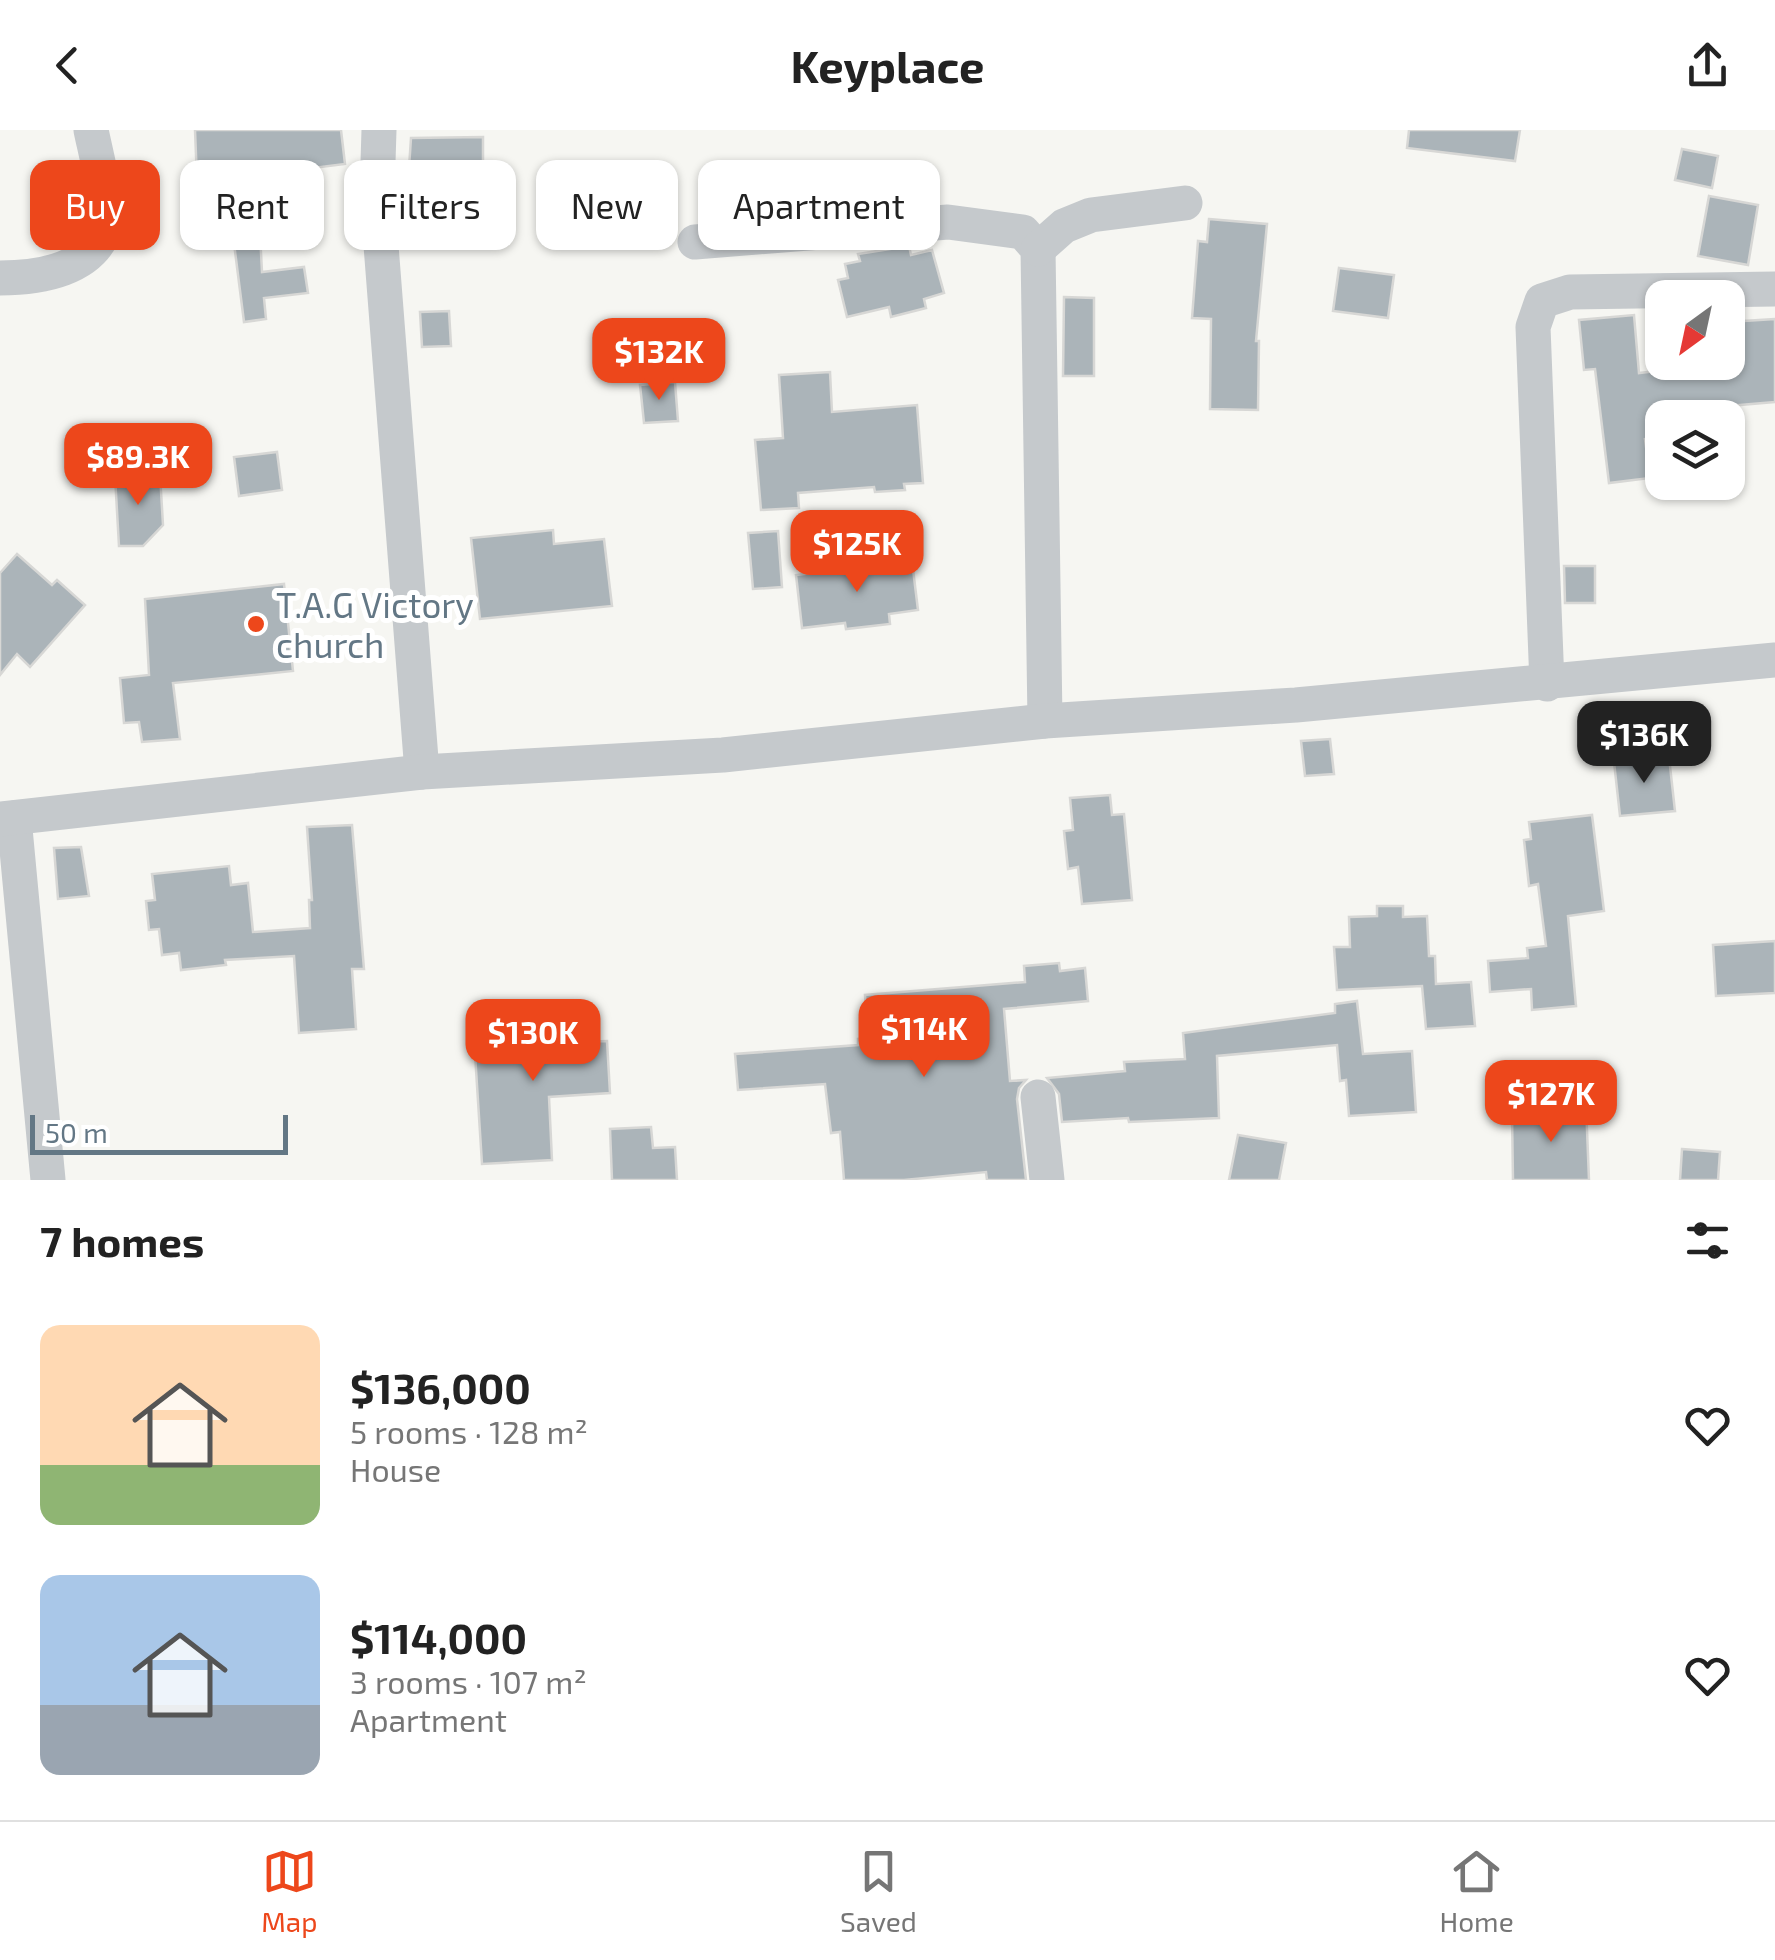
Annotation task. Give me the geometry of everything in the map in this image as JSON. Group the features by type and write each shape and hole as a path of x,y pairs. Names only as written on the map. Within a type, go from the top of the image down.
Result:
{"street":[{"path":"0,278 23,278 66,269 96,246 107,222 91,130"},
{"path":"379,130 377,194 422,772"},
{"path":"1038,249 1064,226 1091,215 1185,203"},
{"path":"695,242 948,222 1024,232 1038,249 1045,721"},
{"path":"1547,684 1534,327 1542,301 1570,292 1775,289"},
{"path":"48,1180 7,818 422,772 722,755 1045,721 1296,705 1775,660"},
{"path":"1038,1097 1047,1180"}],"building":[{"path":"195,130 341,130 345,160 344,164 324,167 324,160 196,160"},
{"path":"1409,130 1520,130 1515,161 1407,148"},
{"path":"483,137 483,160 410,160 411,138"},
{"path":"1682,149 1718,156 1712,188 1675,180"},
{"path":"1709,196 1758,205 1748,265 1698,256"},
{"path":"1209,219 1267,224 1256,341 1258,410 1210,409 1211,319 1192,318 1198,241 1207,242"},
{"path":"235,250 261,250 262,272 304,267 308,293 264,298 266,319 244,322"},
{"path":"910,250 911,255 932,250 944,293 924,299 926,308 891,317 889,307 847,317 838,280 848,278 845,264 860,261 858,254"},
{"path":"1339,268 1394,275 1388,318 1333,311"},
{"path":"1064,297 1094,298 1094,376 1063,376"},
{"path":"449,311 451,346 422,347 420,312"},
{"path":"1634,315 1639,373 1645,372 1645,380 1745,380 1745,321 1775,319 1775,402 1745,405 1745,400 1645,400 1645,479 1609,483 1595,369 1584,370 1579,320"},
{"path":"830,372 832,412 917,405 923,483 904,484 905,490 875,492 874,487 798,493 799,508 761,510 755,440 783,438 779,375"},
{"path":"675,382 678,421 644,423 640,385"},
{"path":"277,452 282,490 239,496 234,457"},
{"path":"160,474 163,525 143,546 119,546 115,476"},
{"path":"553,530 554,544 604,539 612,606 480,619 471,538"},
{"path":"778,531 782,587 753,589 748,533"},
{"path":"17,554 52,585 57,580 85,605 30,667 17,654 0,675 0,573"},
{"path":"912,561 918,610 889,614 890,624 846,629 845,623 802,628 796,575"},
{"path":"1564,566 1595,566 1595,603 1565,603"},
{"path":"284,584 293,671 173,683 180,739 142,742 139,722 124,723 120,678 149,675 145,599"},
{"path":"1330,739 1334,774 1305,776 1301,741"},
{"path":"1669,757 1675,811 1620,816 1614,762"},
{"path":"1110,795 1112,815 1124,814 1132,900 1082,904 1078,867 1068,869 1064,831 1073,830 1070,798"},
{"path":"1592,815 1604,911 1568,916 1576,1006 1532,1010 1531,989 1490,992 1488,961 1528,958 1527,948 1546,946 1538,884 1529,886 1524,840 1531,839 1529,822"},
{"path":"352,825 364,969 352,969 356,1029 299,1033 294,956 225,960 226,965 181,970 179,953 162,955 159,929 149,930 146,901 155,900 152,874 229,866 231,885 248,883 253,932 310,928 307,827"},
{"path":"81,847 89,896 58,899 54,848"},
{"path":"1377,906 1403,906 1403,917 1427,916 1429,956 1435,956 1436,984 1471,982 1475,1026 1426,1029 1422,986 1337,990 1334,947 1350,947 1349,917 1377,916"},
{"path":"1775,941 1775,993 1716,996 1713,945"},
{"path":"1059,963 1060,971 1085,968 1088,1001 1004,1009 1010,1081 1026,1080 1017,1099 1026,1180 987,1180 986,1172 904,1180 844,1180 840,1132 831,1133 825,1084 738,1090 735,1054 858,1045 858,1039 868,1038 865,995 1025,982 1024,966"},
{"path":"1357,1001 1363,1054 1412,1051 1416,1112 1349,1116 1346,1080 1340,1081 1337,1045 1217,1056 1219,1118 1062,1122 1059,1094 1047,1078 1125,1071 1124,1062 1185,1059 1183,1033 1335,1013 1335,1004"},
{"path":"578,1015 579,1042 607,1041 610,1093 549,1097 552,1160 482,1164 474,1038 516,1036 516,1018"},
{"path":"1586,1104 1589,1180 1513,1180 1512,1115 1554,1114 1554,1105"},
{"path":"651,1127 653,1148 675,1147 677,1180 612,1180 610,1129"},
{"path":"1238,1135 1286,1143 1279,1180 1229,1180"},
{"path":"1682,1149 1720,1152 1718,1180 1680,1180"}],"place":[{"name":"T.A.G Victory church","path":"256,624"}]}
